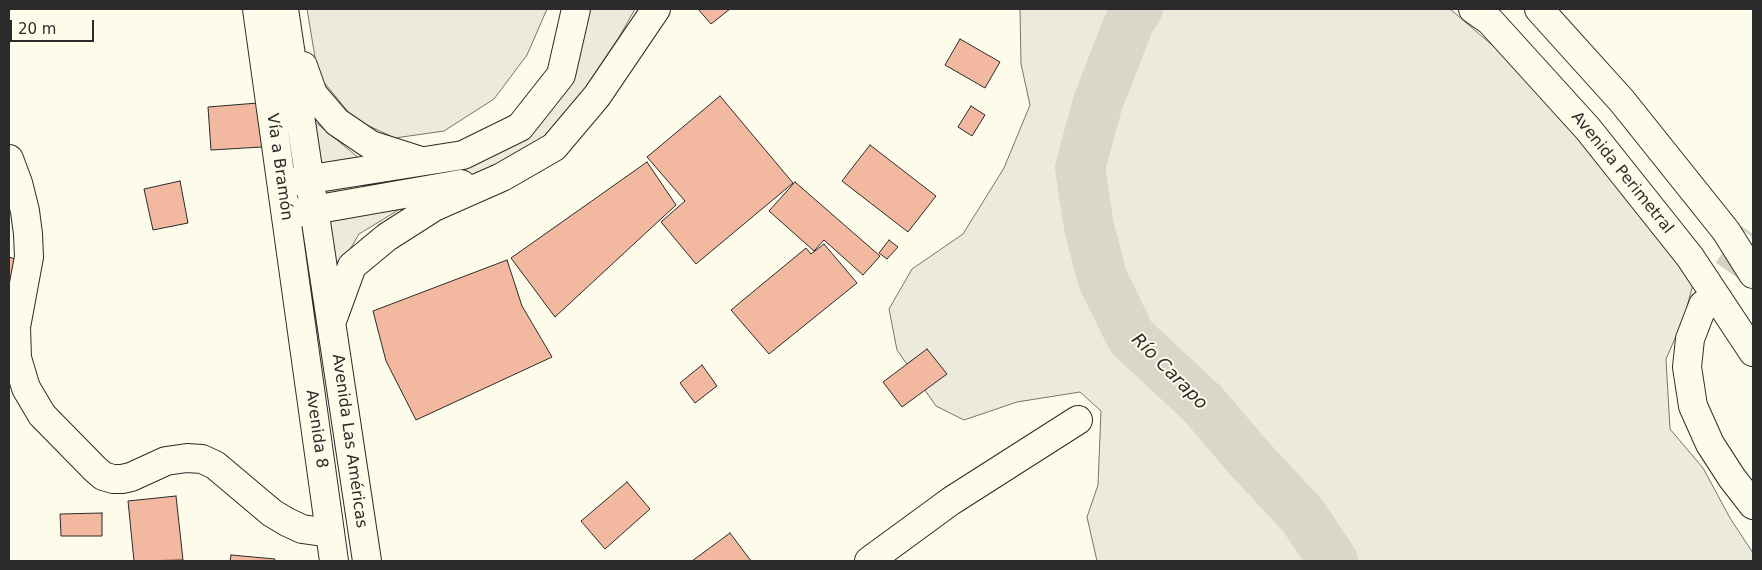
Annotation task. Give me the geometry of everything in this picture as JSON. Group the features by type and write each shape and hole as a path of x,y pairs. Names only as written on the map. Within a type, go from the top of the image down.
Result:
{"main road":[{"name":"Vía a Bramón","path":"257,9 301,325"},
{"path":"281,184 462,155 520,127 561,75 576,9"},
{"path":"332,320 352,266 387,237 434,207 502,177 554,147 597,96 656,9"},
{"name":"Avenida Perimetral","path":"1473,9 1490,21 1588,129 1690,257 1753,352"},
{"path":"1539,9 1622,101 1726,231 1753,274"},
{"name":"Vía a Bramón","path":"285,12 332,320"},
{"path":"285,12 313,94 337,122 371,145 422,161"},
{"path":"9,159 18,183 25,211 29,257 16,327 17,358 26,388 42,415 103,476 122,479 131,477 166,461 187,458 202,459 215,465 272,514 302,529 330,533"},
{"path":"285,215 502,177"},
{"path":"1703,305 1690,339 1687,367 1693,406 1710,444 1732,478 1753,505"},
{"name":"Avenida Las Américas","path":"332,320 367,561"},
{"name":"Avenida 8","path":"301,325 330,533"},
{"path":"869,561 950,501 1078,420"},
{"name":"Avenida Las Américas","path":"330,533 334,561"}],"shaded area":[{"path":"307,9 547,9 527,55 494,99 444,131 395,138 354,119 318,75"},
{"path":"577,9 635,9 619,37 556,132 492,171 405,206 359,234 332,280 308,116 366,164 499,134 542,94"},
{"path":"1020,9 1450,9 1519,68 1696,273 1684,318 1666,359 1670,429 1703,468 1730,518 1753,553 1753,561 1097,561 1087,517 1098,485 1101,411 1080,392 1017,402 964,420 936,406 897,350 889,309 912,269 963,234 1004,168 1030,105 1021,64"}],"building":[{"path":"698,9 730,9 711,24"},
{"path":"960,39 1000,62 985,88 945,65"},
{"path":"720,96 793,183 696,264 661,222 685,201 647,157"},
{"path":"258,103 262,147 211,150 208,107"},
{"path":"971,106 985,115 972,136 958,127"},
{"path":"870,145 936,196 908,232 842,181"},
{"path":"647,162 676,205 555,317 511,258"},
{"path":"180,181 188,223 153,230 144,189"},
{"path":"795,182 880,256 863,275 824,240 814,251 769,211"},
{"path":"889,240 898,247 887,259 879,253"},
{"path":"824,244 857,283 769,354 731,310 806,248 811,254"},
{"path":"9,257 24,262 14,290 9,288"},
{"path":"507,260 522,306 552,357 416,420 386,361 373,311"},
{"path":"927,349 947,374 902,407 883,382"},
{"path":"702,365 717,386 695,403 680,383"},
{"path":"627,482 650,509 605,549 581,521"},
{"path":"176,496 183,560 134,561 128,501"},
{"path":"102,513 102,536 61,536 60,514"},
{"path":"730,533 751,561 692,561"},
{"path":"231,555 275,559 274,561 230,561"}],"waterway":[{"name":"Río Carapo","path":"1138,9 1130,20 1098,102 1080,168 1089,227 1103,280 1131,337 1203,404 1249,458 1303,516 1333,561"}],"tunnel":[{"path":"1703,305 1753,234"}]}
